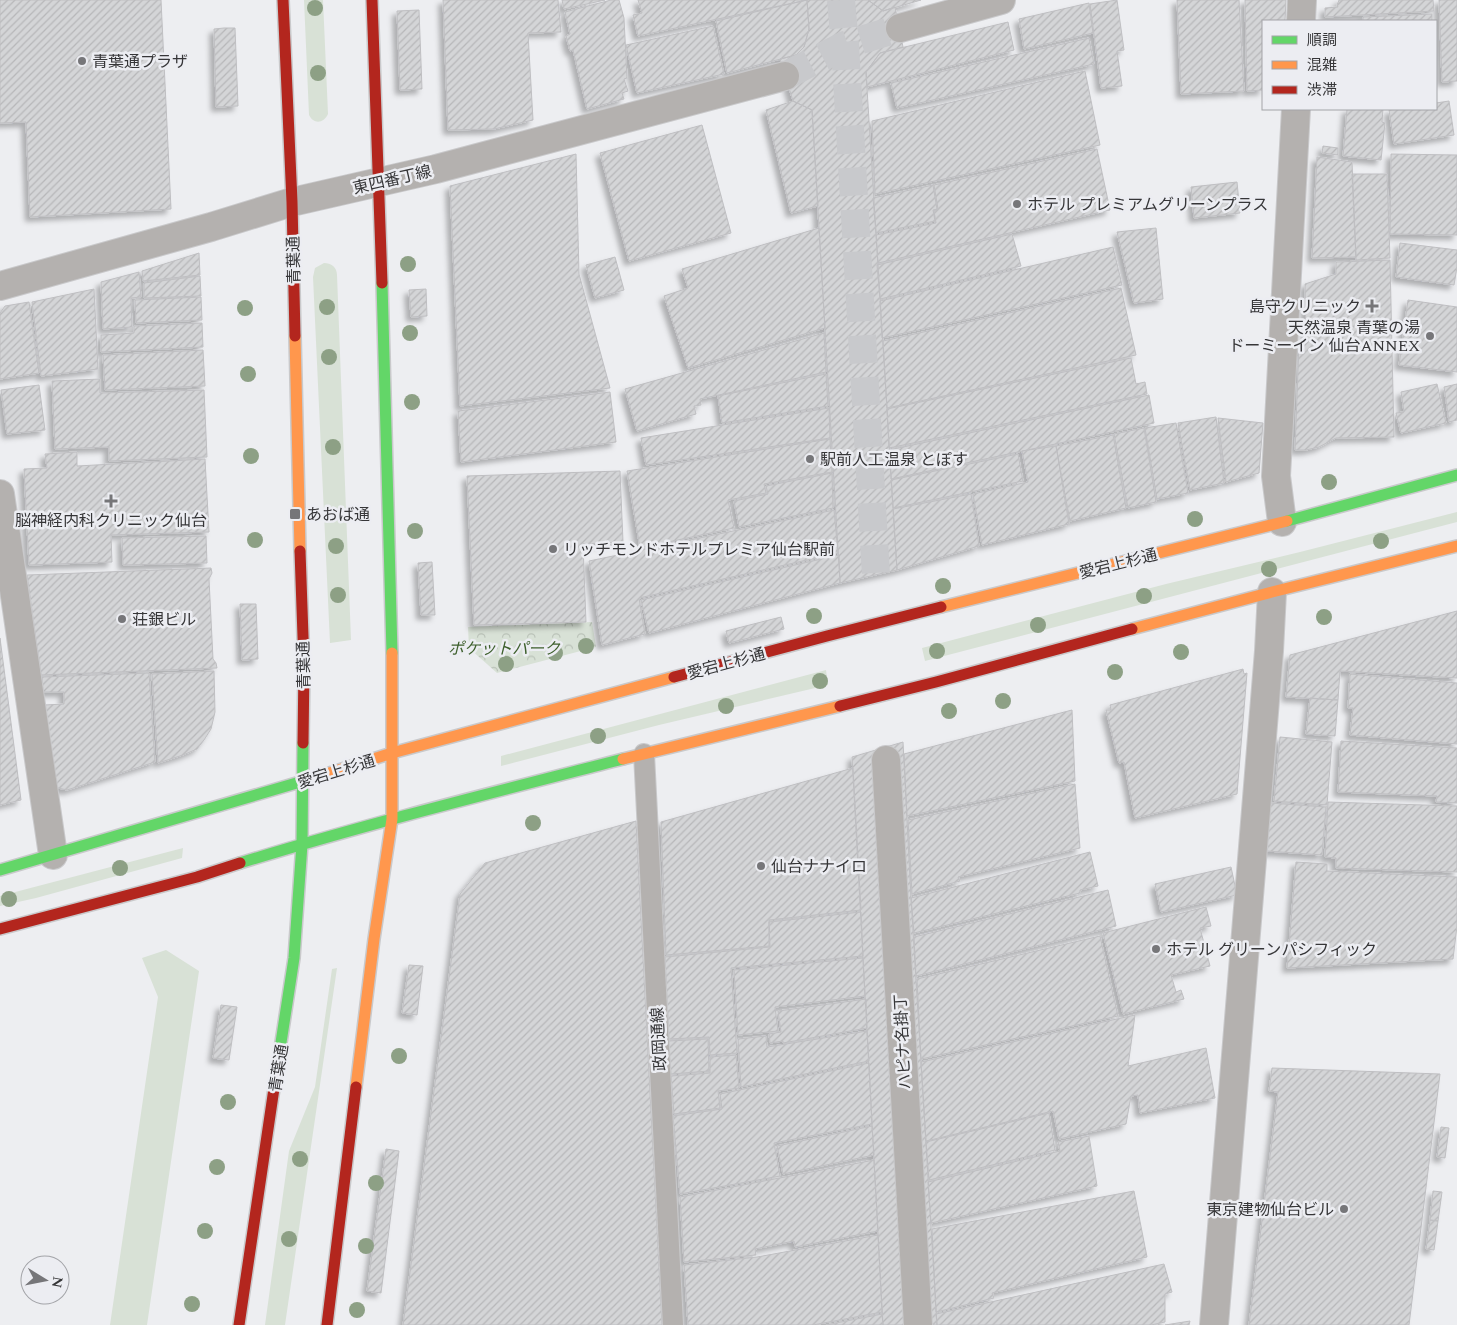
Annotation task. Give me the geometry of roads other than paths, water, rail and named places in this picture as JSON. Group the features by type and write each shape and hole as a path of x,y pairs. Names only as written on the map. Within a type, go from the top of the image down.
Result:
{"street":[{"name":"青葉通","path":"240,1325 294,958 302,844 304,665 297,459 292,202 283,0"},
{"path":"327,1325 374,939 392,819 392,642 372,0"},
{"path":"900,28 1001,0"},
{"path":"1301,20 1302,0"},
{"name":"東四番丁線","path":"0,286 211,227 292,202 436,169 785,76"},
{"path":"1282,522 1276,476 1296,110"},
{"name":"愛宕上杉通","path":"0,870 392,753 826,636 1282,522 1457,475"},
{"path":"0,494 53,855"},
{"path":"0,929 197,877 302,844 392,819 936,682 1272,592 1457,546"},
{"path":"1214,1325 1269,652 1272,592"},
{"name":"ハピナ名掛丁","path":"886,760 918,1325"}],"lane":[{"name":"政岡通線","path":"644,754 673,1325"}],"tunnel":[{"path":"841,0 876,575"},
{"path":"785,76 845,45 900,28"}],"place":[{"name":"青葉通プラザ","path":"82,61"},
{"name":"ホテル プレミアムグリーンプラス","path":"1017,204"},
{"name":"島守クリニック","path":"1372,306"},
{"name":"天然温泉 青葉の湯 ドーミーイン 仙台ANNEX","path":"1430,336"},
{"name":"駅前人工温泉 とぽす","path":"810,459"},
{"name":"脳神経内科クリニック仙台","path":"111,501"},
{"name":"あおば通","path":"295,514"},
{"name":"リッチモンドホテルプレミア仙台駅前","path":"553,549"},
{"name":"荘銀ビル","path":"122,619"},
{"name":"仙台ナナイロ","path":"761,866"},
{"name":"ホテル グリーンパシフィック","path":"1156,949"},
{"name":"東京建物仙台ビル","path":"1344,1209"}],"park label":[{"name":"ポケットパーク","path":"504,648"}]}
